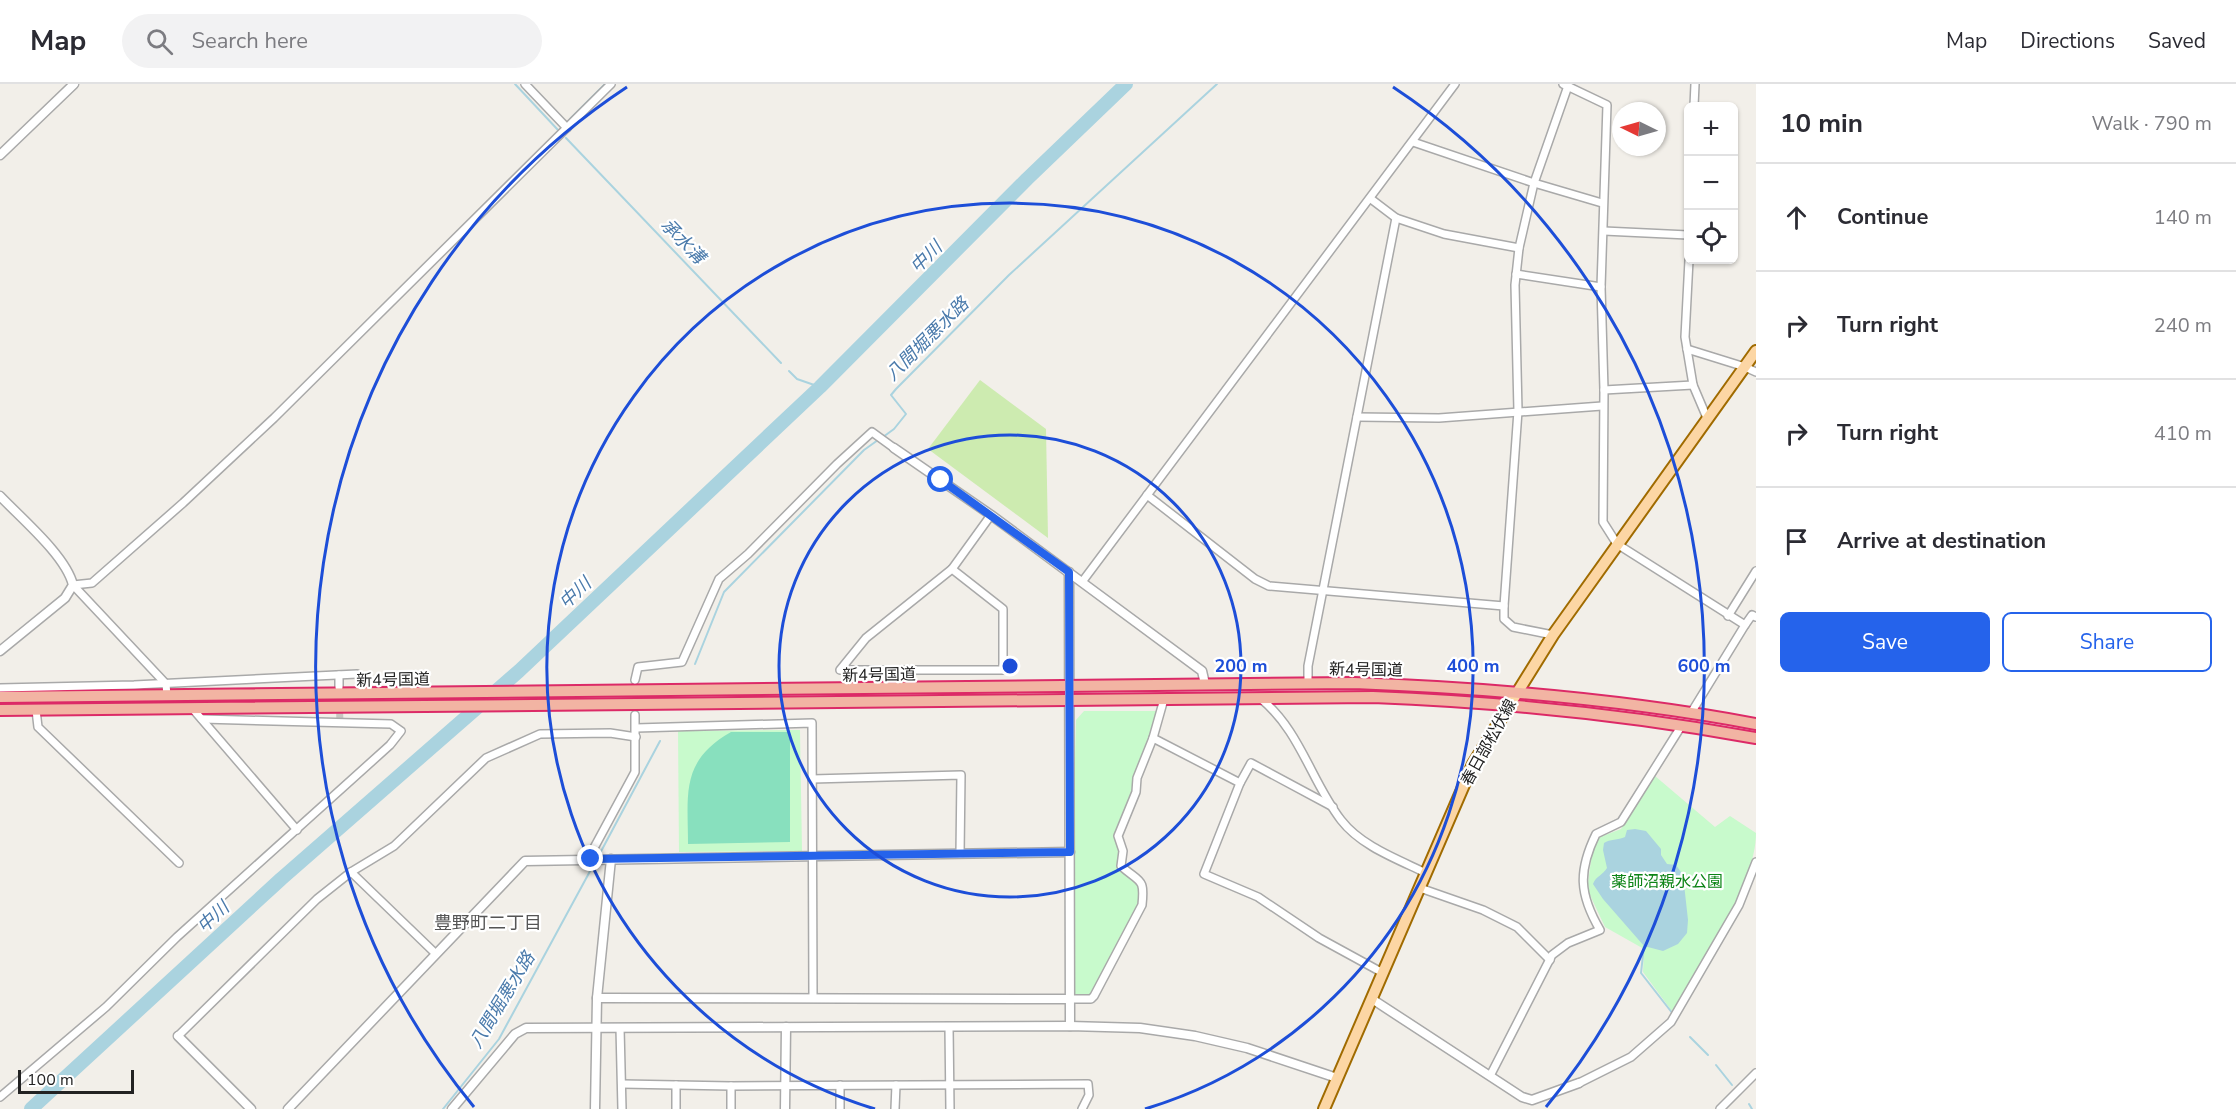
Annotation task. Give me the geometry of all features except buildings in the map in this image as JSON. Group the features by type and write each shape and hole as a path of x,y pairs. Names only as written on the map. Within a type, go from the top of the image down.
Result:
{"highway":[{"name":"新4号国道","path":"0,697 1069,685 1407,684 1517,691 1601,700 1756,724"},
{"name":"新4号国道","path":"0,710 1374,697 1509,705 1601,714 1756,738"}],"main road":[{"name":"春日部松伏線","path":"1324,1109 1473,764 1553,634 1756,351"}],"street":[{"path":"0,156 74,84"},
{"path":"525,84 567,128"},
{"path":"73,585 92,583 189,498 274,418 611,84"},
{"path":"1082,582 1455,84"},
{"path":"1694,102 1695,84"},
{"path":"1553,634 1513,627 1504,619 1503,606 1518,411 1516,274 1519,248 1534,183 1565,85 1607,105 1601,287 1604,390 1602,406 1603,522 1617,544 1744,625"},
{"path":"1413,142 1534,183 1602,203"},
{"path":"1371,199 1396,218 1444,234 1519,248"},
{"path":"1308,683 1308,666 1396,218"},
{"path":"1604,231 1684,235"},
{"path":"1689,264 1685,337 1693,385 1707,418"},
{"path":"1516,274 1601,287"},
{"path":"1687,350 1756,372"},
{"path":"1604,390 1693,385"},
{"path":"1357,417 1429,419 1602,406"},
{"path":"634,680 638,667 682,662 719,579 748,554 872,432 991,515 1202,671 1205,684"},
{"path":"1147,495 1263,585 1503,606"},
{"path":"0,496 58,556 70,573 73,585 166,684 166,696"},
{"path":"952,569 1003,609 1003,670 840,670 866,638 952,569 991,515"},
{"path":"1728,616 1756,571"},
{"path":"1069,572 1070,1026"},
{"path":"0,651 65,598 73,585"},
{"path":"1691,713 1744,625 1752,615 1756,617"},
{"path":"0,688 166,684 357,674"},
{"path":"339,675 339,687"},
{"path":"1258,697 1288,727 1341,821 1371,846 1426,873"},
{"path":"597,998 1091,999 1142,905 1144,889 1141,881 1122,866 1123,851 1118,836 1137,792 1137,778 1153,738 1164,699"},
{"path":"192,708 297,830"},
{"path":"36,710 38,728 179,863"},
{"path":"590,859 635,772 635,715"},
{"path":"0,1097 106,1007 177,937 390,745 401,731 391,724 202,719"},
{"path":"251,1109 178,1036 317,899 351,872 394,846 486,758 540,734 636,732 812,723 813,997"},
{"path":"1490,1076 1552,955 1568,944 1600,930 1589,911 1583,893 1586,860 1591,843 1596,834 1621,822 1682,725"},
{"path":"1153,738 1240,783"},
{"path":"1333,807 1251,763 1240,783 1204,874 1258,897 1319,938 1383,973"},
{"path":"812,779 961,775 960,854"},
{"path":"288,1109 520,864 530,861 590,859 1070,852"},
{"path":"595,1109 595,1028 607,859"},
{"path":"1372,999 1522,1096 1532,1105 1631,1057 1672,1022 1738,905 1756,862"},
{"path":"351,872 436,954"},
{"path":"1420,888 1483,909 1517,927 1550,960"},
{"path":"452,1109 521,1030 1070,1026 1140,1028 1195,1036 1246,1048 1337,1078"},
{"path":"785,1109 786,1027"},
{"path":"949,1027 950,1109"},
{"path":"620,1028 622,1109"},
{"path":"1720,1109 1756,1072"},
{"path":"622,1084 731,1086 1088,1084 1089,1095 1082,1109"},
{"path":"676,1085 676,1109"},
{"path":"840,1085 840,1109"},
{"path":"896,1085 896,1109"},
{"path":"731,1086 731,1109"}],"green space":[{"path":"980,380 1046,429 1048,538 928,449"},
{"path":"1084,711 1158,711 1133,780 1132,792 1114,837 1119,851 1117,867 1139,884 1140,895 1134,915 1087,997 1075,996 1076,720"},
{"path":"800,730 802,851 679,852 678,731"},
{"path":"731,732 790,732 790,842 688,844 690,780 703,755"},
{"name":"薬師沼親水公園","path":"1655,776 1715,827 1730,816 1756,833 1754,854 1737,901 1674,1014 1643,972 1644,949 1605,927 1589,893 1588,883 1593,845 1600,837 1621,829"}],"water":[{"path":"1627,830 1646,831 1661,849 1661,855 1667,864 1676,865 1683,875 1688,920 1687,933 1678,944 1663,951 1644,946 1603,899 1593,884 1607,868 1603,850 1604,843 1625,837"}],"waterway":[{"name":"承水溝","path":"515,84 558,130"},
{"path":"570,119 605,84"},
{"name":"中川","path":"31,1109 281,879 519,671 820,387 1027,179 1126,84"},
{"name":"八間堀悪水路","path":"883,437 894,429 906,414 891,395 896,389 1009,275 1217,84"},
{"name":"承水溝","path":"566,138 781,363"},
{"name":"承水溝","path":"789,371 797,379 820,387"},
{"name":"八間堀悪水路","path":"695,664 724,592 864,450 878,440"},
{"name":"八間堀悪水路","path":"598,857 660,741"},
{"name":"八間堀悪水路","path":"443,1109 499,1039 595,862"},
{"path":"1644,946 1641,973 1673,1014"},
{"path":"1690,1037 1708,1055"},
{"path":"1716,1065 1732,1085"},
{"path":"1749,1104 1752,1109"}],"tunnel":[{"path":"339,691 340,724"}],"district":[{"name":"豊野町二丁目","path":"488,923"}],"route":[{"path":"591,859 1070,852 1069,572 941,480"}]}
